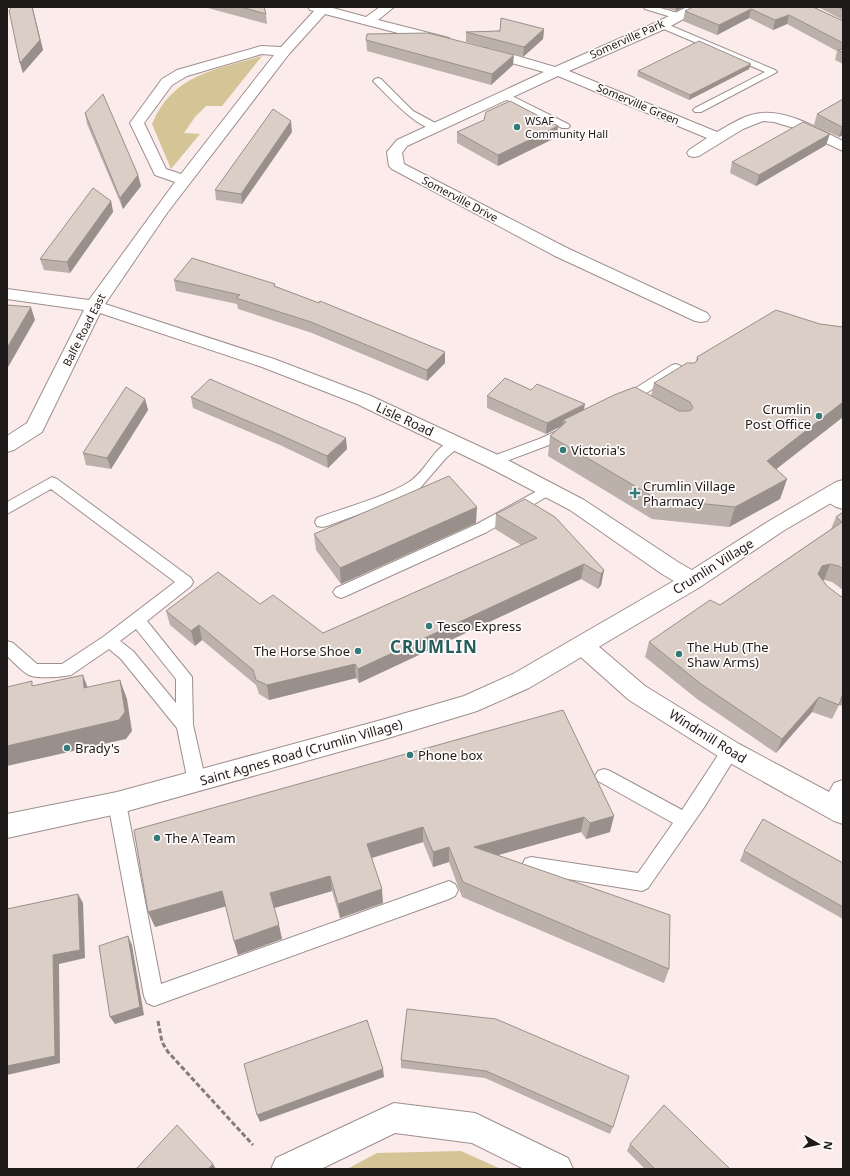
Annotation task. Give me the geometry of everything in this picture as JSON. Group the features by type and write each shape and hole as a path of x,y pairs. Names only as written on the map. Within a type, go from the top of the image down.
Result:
{"street":[{"path":"368,21 388,7"},
{"name":"Somerville Park","path":"557,71 662,24 696,7"},
{"path":"318,8 454,43"},
{"name":"Balfe Road East","path":"7,445 35,427 100,296 161,210 318,8"},
{"name":"Somerville Green","path":"470,47 557,71 720,138"},
{"path":"184,180 160,172 137,123 167,82 182,73 261,50 284,51"},
{"name":"Somerville Drive","path":"557,71 402,143 394,152 397,166 561,252 701,317"},
{"path":"694,153 754,118 768,117 785,120 843,147"},
{"name":"Lisle Road","path":"7,294 95,306 268,363 364,400 456,443 578,504 670,568 692,581"},
{"name":"Crumlin Village","path":"582,645 692,581 776,526 839,494"},
{"name":"Windmill Road","path":"582,645 637,692 730,751 840,804"},
{"name":"Saint Agnes Road (Crumlin Village)","path":"7,826 117,803 385,729 469,704 521,681 582,645"},
{"path":"287,1169 394,1118 475,1128 557,1169"}],"lane":[{"path":"648,7 678,16"},
{"path":"662,24 772,72 698,110"},
{"path":"378,80 410,113 436,127"},
{"path":"504,95 565,126"},
{"path":"615,406 629,399 676,368 686,379"},
{"path":"629,399 642,406"},
{"path":"493,461 544,442 580,424"},
{"path":"322,522 392,496 415,485 440,455 456,443"},
{"path":"7,509 52,482 186,582 109,641 65,670 34,670 7,647"},
{"path":"341,592 482,528 548,490"},
{"path":"137,620 184,677 185,725 196,782"},
{"path":"109,641 127,655 185,725"},
{"path":"531,865 642,882 685,821 730,751"},
{"path":"604,776 685,821"},
{"path":"117,803 154,996 449,890"}],"path":[{"path":"154,996 162,1042 168,1052 253,1146"}],"shaded area":[{"path":"262,56 222,106 206,106 195,117 184,133 200,134 171,169 152,124 161,107 171,94 197,76 212,70"},
{"path":"461,1151 501,1169 347,1169 377,1153"}],"building":[{"path":"12,7 32,7 40,40 20,63 9,10"},
{"path":"241,7 264,7 266,14"},
{"path":"693,7 813,7 843,21 843,43 789,15 775,20 751,9 719,25 685,11"},
{"path":"501,18 544,29 524,47 466,32 500,31"},
{"path":"428,33 514,55 492,74 366,40 367,34"},
{"path":"699,41 751,64 690,95 638,71"},
{"path":"103,94 138,175 120,198 85,113"},
{"path":"843,99 842,127 817,114"},
{"path":"510,101 558,126 498,155 457,132 484,120 486,112"},
{"path":"273,109 291,121 241,194 215,190"},
{"path":"803,122 830,134 759,175 732,162"},
{"path":"93,188 111,201 67,262 40,259"},
{"path":"192,258 275,284 274,286 319,303 320,301 445,352 427,370 311,322 236,298 240,295 174,280"},
{"path":"7,305 31,307 7,348"},
{"path":"776,310 820,324 843,327 843,402 767,461 787,479 735,507 657,499 550,436 566,422 563,420 614,395 635,387 679,411 690,411 693,408 690,402 654,383 687,363 695,363 698,359 697,357"},
{"path":"505,378 531,390 537,384 585,404 547,423 487,396"},
{"path":"210,379 346,438 327,456 191,397"},
{"path":"126,387 145,399 107,458 83,453"},
{"path":"449,476 477,507 340,568 314,534"},
{"path":"525,499 555,517 604,570 601,574 584,564 358,669 355,664 267,685 256,680 253,670 199,625 191,631 166,611 218,572 260,604 273,595 323,633 537,538 496,514"},
{"path":"843,512 843,569 839,566 830,564 822,566 818,574 827,586 843,597 843,693 839,705 819,697 782,739 701,684 649,642 710,600 720,605 842,522 836,517"},
{"path":"83,675 84,688 120,680 125,712 119,720 7,746 7,687 32,681 32,686"},
{"path":"563,710 614,816 590,823 584,817 474,847 670,915 669,969 463,882 449,847 433,852 423,827 367,844 382,889 338,904 330,876 270,893 279,925 234,941 222,891 148,912 134,830"},
{"path":"763,819 843,863 843,907 744,851"},
{"path":"78,894 80,950 53,955 55,1056 7,1066 7,909"},
{"path":"128,936 140,1007 110,1017 99,946"},
{"path":"407,1009 496,1019 629,1076 613,1127 486,1071 401,1060"},
{"path":"367,1020 383,1069 257,1115 244,1064"},
{"path":"664,1105 730,1169 655,1169 630,1144"},
{"path":"177,1125 213,1164 208,1169 136,1169"}],"place":[{"name":"WSAF Community Hall","path":"517,127"},
{"name":"Crumlin Post Office","path":"819,416"},
{"name":"Victoria's","path":"563,450"},
{"name":"Crumlin Village Pharmacy","path":"635,493"},
{"name":"Tesco Express","path":"429,626"},
{"name":"The Horse Shoe","path":"358,651"},
{"name":"The Hub (The Shaw Arms)","path":"679,654"},
{"name":"Brady's","path":"67,748"},
{"name":"Phone box","path":"410,755"},
{"name":"The A Team","path":"157,838"}],"district":[{"name":"CRUMLIN","path":"434,647"}]}
